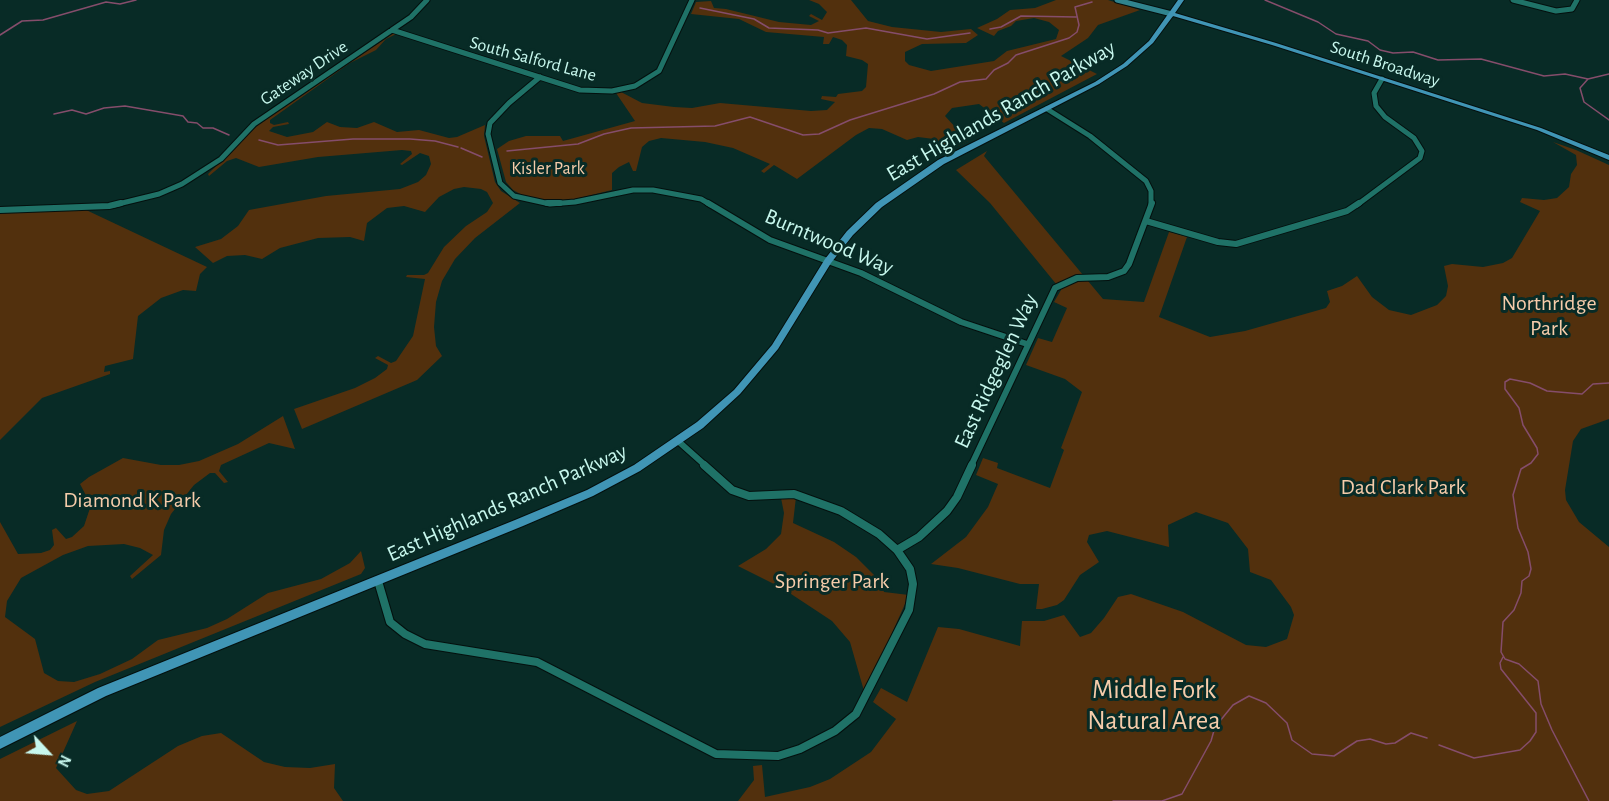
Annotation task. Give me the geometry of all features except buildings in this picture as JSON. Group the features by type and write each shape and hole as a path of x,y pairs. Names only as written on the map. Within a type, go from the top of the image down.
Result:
{"main road":[{"name":"South Broadway","path":"1117,0 1382,79 1560,136 1609,158"},
{"name":"South Broadway","path":"1129,0 1149,8"},
{"path":"1172,15 1181,0"},
{"path":"1172,15 1179,11 1187,0"},
{"name":"East Highlands Ranch Parkway","path":"0,743 102,692 590,493 637,468 719,410 753,375 775,347 828,261 850,233 879,205 941,162 1047,110 1125,65 1151,42 1172,15"}],"street":[{"name":"Gateway Drive","path":"0,210 109,206 159,194 200,174 221,159 254,124 411,17 427,0"},
{"name":"South Salford Lane","path":"392,30 580,90 601,92 624,89 648,80 663,65 692,0"},
{"path":"1514,0 1534,8 1556,11 1572,9 1576,0"},
{"name":"Burntwood Way","path":"540,77 509,103 490,123 488,134 500,183 514,196 550,204 575,202 633,190 675,192 701,199 770,240 861,273 961,322 1027,344"},
{"path":"1146,221 1218,242 1236,244 1347,211 1420,158 1422,151 1414,138 1385,117 1376,106 1374,93 1382,79"},
{"name":"East Ridgeglen Way","path":"897,550 919,537 947,511 957,497 1055,288 1077,278 1108,277 1124,270 1129,264 1146,221 1153,199 1146,182 1090,136 1047,110"},
{"path":"378,581 390,622 405,634 425,644 511,656 537,663 716,754 778,756 800,749 835,731 856,714 909,610 913,584 910,569 897,550 866,525 828,505 794,494 749,496 732,490 678,441"}],"green space":[{"name":"Kisler Park","path":"809,0 851,0 868,21 892,27 941,32 971,29 978,35 966,43 922,44 905,52 905,61 909,65 931,71 994,61 1007,51 1056,39 1059,30 1049,22 1034,18 1016,21 1011,26 998,31 994,36 977,28 1010,10 1035,8 1056,0 1108,0 1140,10 1098,25 1088,38 1061,56 1097,74 1004,123 979,104 952,108 945,116 968,141 943,154 934,152 941,146 934,139 918,137 907,140 882,129 869,128 856,135 797,179 774,165 764,173 761,171 770,164 733,148 705,142 661,138 649,141 642,147 636,171 633,171 629,162 612,173 612,190 575,199 549,201 524,196 513,190 506,182 497,149 509,141 526,136 560,136 563,141 635,121 616,93 621,92 642,103 674,107 692,108 720,103 811,111 827,110 835,102 821,99 822,96 836,97 838,94 862,91 866,87 868,64 846,56 847,45 842,40 833,37 829,44 823,44 824,37 766,32 739,19 691,14 696,2 711,1 714,8 779,22 811,25 819,21 809,16 811,14 822,20 827,12 819,4"},
{"path":"394,33 396,34 386,39 376,50 350,63 270,120 270,123 274,125 288,122 289,124 273,127 269,131 287,137 313,132 327,122 340,127 357,128 374,122 397,132 419,130 449,138 485,125 484,136 495,182 501,191 520,203 475,238 455,259 442,281 436,302 434,327 436,346 442,356 417,380 302,429 294,409 355,388 375,378 387,369 388,365 375,358 378,356 391,363 396,361 413,336 425,279 406,277 407,275 428,273 444,247 466,226 487,212 493,203 487,192 481,189 464,187 454,189 439,197 425,212 404,206 387,208 367,223 364,241 350,237 318,238 280,248 262,259 245,255 227,256 213,263 195,247 221,239 238,226 249,210 326,196 400,189 418,182 426,175 431,164 429,156 420,153 402,165 400,164 412,154 411,151 402,150 318,157 259,167 236,158 227,161 209,176 208,174 263,120"},
{"name":"Dad Clark Park","path":"1553,142 1609,165 1609,419 1581,429 1573,441 1565,490 1566,500 1579,522 1609,547 1609,801 738,801 754,780 753,766 762,765 765,797 810,787 830,779 871,752 896,719 873,702 881,688 907,702 938,627 959,629 1020,646 1022,621 1044,621 1064,615 1080,637 1091,633 1118,597 1131,594 1183,612 1246,645 1266,647 1287,639 1294,615 1291,607 1271,580 1250,572 1248,549 1228,523 1196,512 1168,525 1169,547 1107,531 1089,535 1087,542 1099,562 1080,575 1064,600 1057,605 1042,609 1036,609 1039,584 1020,584 958,568 931,564 966,537 988,507 998,484 976,475 983,458 998,463 997,468 1050,488 1064,450 1061,448 1082,392 1065,379 1026,365 1038,338 1052,342 1067,308 1054,302 1061,290 990,203 956,170 987,151 984,156 1103,299 1144,302 1169,232 1187,237 1159,317 1210,337 1245,331 1326,308 1330,302 1327,291 1342,286 1357,276 1372,297 1389,310 1411,315 1437,305 1446,296 1448,286 1444,266 1452,264 1483,267 1503,263 1512,258 1540,211 1520,202 1522,198 1544,200 1557,198 1569,187 1571,174 1577,165 1576,155"},
{"path":"84,209 207,267 200,274 196,291 183,290 161,298 138,316 133,359 105,366 104,372 110,371 110,374 42,398 0,440 0,213"},
{"name":"Diamond K Park","path":"283,416 295,449 269,443 221,465 219,471 228,482 224,483 215,473 210,473 194,485 171,514 164,530 161,555 132,579 130,576 153,555 140,548 124,544 88,546 63,555 21,578 7,601 5,617 35,639 44,673 58,681 74,682 100,674 132,659 158,640 207,628 227,619 268,593 321,579 350,563 361,551 365,568 361,574 95,682 0,727 0,522 18,554 41,553 50,550 54,545 52,530 56,528 66,539 72,537 84,526 91,505 80,484 89,477 123,458 161,465 179,465 199,461 238,444"},
{"name":"Springer Park","path":"796,497 793,523 834,542 856,557 880,581 884,592 909,595 864,691 850,642 832,621 782,588 738,566 766,549 781,534 784,513 781,498"},
{"path":"77,721 56,768 76,790 87,794 109,791 178,746 202,736 221,733 264,762 285,767 310,768 335,764 334,788 343,801 0,801 0,759"}],"waterway":[{"path":"0,35 22,21 43,20 106,2 120,4 136,0"},
{"path":"1265,0 1318,22 1336,34 1368,41 1380,50 1393,53 1413,52 1438,60 1481,59 1544,76 1565,74 1588,79"},
{"path":"507,151 578,144 604,134 631,128 715,126 750,117 803,135 819,134 850,120 934,94 960,82 986,79 994,70 1008,63 1016,55 1069,38 1077,32 1079,25 1075,7 1092,2"},
{"path":"700,8 754,19 769,28 818,30 828,33 866,28 927,39 970,33"},
{"path":"990,29 1001,27 1021,16 1076,17"},
{"path":"1588,79 1609,74"},
{"path":"1588,79 1580,88 1584,102 1609,120"},
{"path":"54,114 72,110 86,114 104,108 125,106 183,116 188,122 197,123 203,128 213,128 229,135"},
{"path":"259,140 278,145 353,139 410,139 435,141 458,147"},
{"path":"461,148 482,157"},
{"path":"1589,801 1552,730 1541,704 1538,681 1519,664 1505,659 1501,652 1503,622 1514,610 1521,593 1522,581 1529,576 1531,569 1528,552 1518,528 1513,495 1521,469 1531,463 1538,454 1537,448 1523,425 1519,408 1505,389 1505,382 1510,379 1530,383 1547,391 1582,394 1593,384 1609,383"},
{"path":"1439,745 1474,758 1520,750 1530,741 1536,732 1536,713 1501,669 1500,663 1503,657"},
{"path":"1113,801 1162,801 1182,794 1211,741 1215,727 1233,705 1249,696 1266,703 1287,723 1292,740 1312,754 1334,756 1357,741 1370,739 1386,744 1395,743 1411,733 1427,738"}],"park label":[{"name":"Northridge Park","path":"1549,316"},
{"name":"Middle Fork Natural Area","path":"1154,706"}]}
